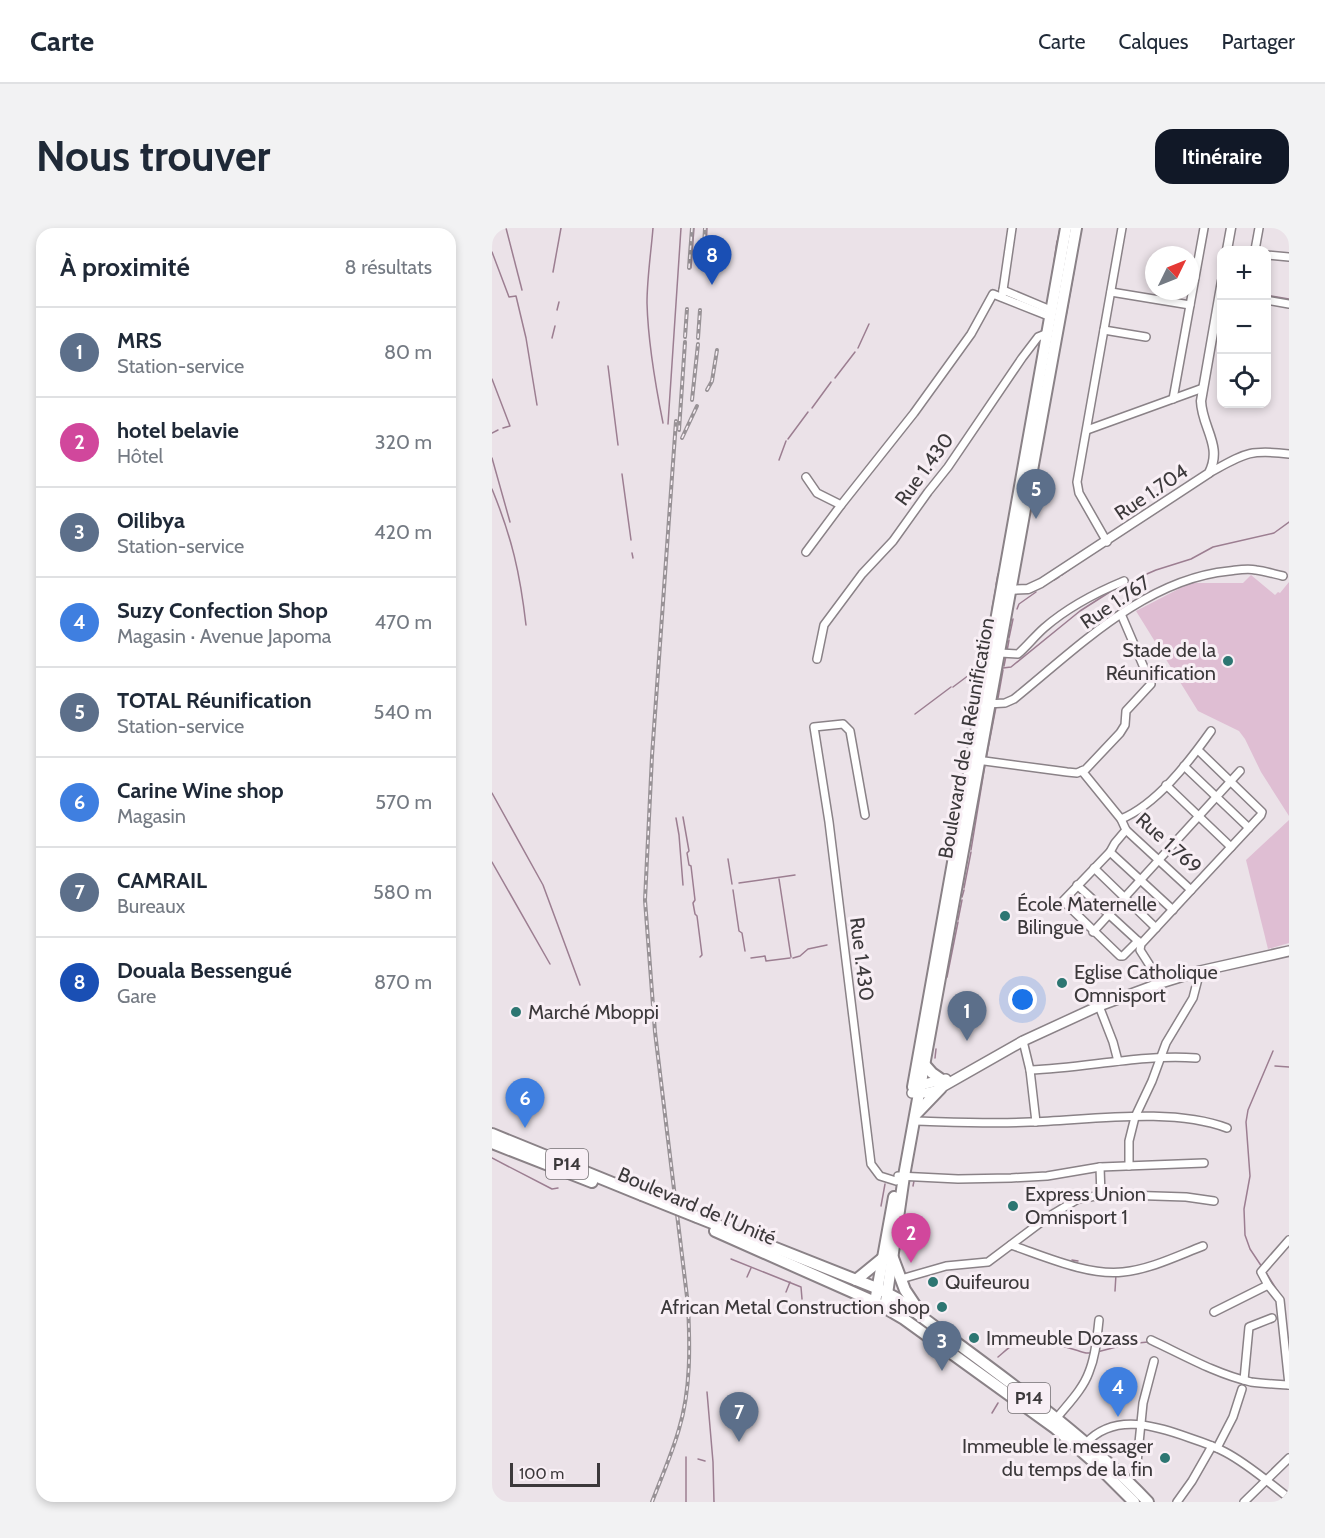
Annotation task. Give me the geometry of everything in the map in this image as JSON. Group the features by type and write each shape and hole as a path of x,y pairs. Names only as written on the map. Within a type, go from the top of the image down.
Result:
{"main road":[{"path":"987,703 1048,333 1056,316 1066,228"},
{"name":"Boulevard de la Réunification","path":"880,1305 899,1178 915,1118 916,1089 924,1064 976,760 1000,653 1006,590 1056,316 1076,228"},
{"path":"899,1178 976,760"},
{"path":"916,1089 931,1092 1023,1041 1099,1006 1161,982 1289,951"},
{"path":"924,1064 942,1084"},
{"path":"915,1118 942,1084"},
{"name":"Boulevard de l'Unité","path":"492,1134 696,1220 883,1291"},
{"name":"Boulevard de l'Unité","path":"492,1143 642,1198"},
{"name":"Boulevard de l'Unité","path":"696,1220 880,1305"},
{"path":"856,1280 887,1256 925,1321"},
{"name":"P14","path":"883,1291 925,1321 1076,1446 1134,1502"},
{"name":"P14","path":"880,1305 975,1364 1056,1419 1086,1443 1148,1502"}],"street":[{"path":"1002,293 1012,228"},
{"path":"1107,542 1077,488 1122,228"},
{"path":"1173,399 1204,228"},
{"path":"1228,246 1231,228"},
{"path":"1256,246 1259,228"},
{"path":"1271,255 1289,257"},
{"path":"1111,292 1190,305"},
{"path":"806,552 914,413 971,334 993,294 1002,293 1056,316"},
{"name":"Rue 1.704","path":"1006,590 1034,587 1107,542 1209,473 1214,462 1215,448 1201,411 1203,388 1220,300"},
{"path":"1271,301 1289,304"},
{"path":"1104,330 1146,337"},
{"name":"Rue 1.430","path":"817,659 824,625 862,574 893,541 927,492 948,467 1038,337 1048,333"},
{"path":"1088,430 1203,388"},
{"path":"1209,473 1254,451 1289,454"},
{"path":"806,477 817,493 841,505"},
{"name":"Rue 1.767","path":"987,703 1005,703 1014,699 1120,614 1157,592 1194,577 1220,572 1254,569 1283,576"},
{"path":"1000,653 1018,654 1043,629 1069,609 1124,581"},
{"path":"976,760 1067,772 1082,771 1120,733 1125,724 1126,711 1151,684 1120,614"},
{"name":"Rue 1.430","path":"865,815 850,731 843,724 814,727 829,822 871,1164 880,1176 899,1178"},
{"path":"1121,819 1135,813 1166,785 1198,750 1211,731"},
{"path":"1198,750 1230,781"},
{"path":"1184,766 1250,828"},
{"name":"Rue 1.769","path":"1082,771 1121,819 1126,830 1191,890 1261,815 1262,812 1230,781"},
{"path":"1093,932 1240,771"},
{"path":"1166,785 1232,847"},
{"path":"1126,830 1110,852 1063,901 1093,932 1121,957 1156,928 1191,890"},
{"path":"1110,852 1173,910"},
{"path":"1094,868 1156,928"},
{"path":"1077,885 1139,943 1140,950 1161,982"},
{"path":"1129,1166 1129,1141 1136,1117 1169,1037 1193,998 1200,971"},
{"path":"1099,1006 1118,1061"},
{"path":"1023,1041 1030,1070 1036,1122"},
{"path":"1030,1070 1084,1067 1161,1056 1196,1058"},
{"path":"915,1118 970,1124 1136,1117 1191,1119 1227,1128"},
{"path":"899,1178 1047,1176 1100,1167 1204,1163"},
{"path":"1100,1167 1101,1196"},
{"path":"901,1279 946,1266 961,1263 983,1264 993,1260 1071,1202 1087,1197 1186,1197 1214,1201"},
{"path":"1151,1340 1203,1365 1244,1380 1289,1385 1280,1300 1261,1272 1288,1243"},
{"path":"1011,1245 1093,1270 1115,1273 1150,1267 1203,1246"},
{"path":"1214,1312 1268,1285"},
{"path":"1244,1380 1249,1327 1272,1318"},
{"path":"1056,1419 1079,1390 1089,1372 1099,1320"},
{"path":"1137,1463 1143,1403 1154,1361"},
{"path":"1177,1502 1233,1418 1242,1389"},
{"path":"1086,1443 1103,1430 1118,1425 1141,1424 1215,1447 1238,1459 1289,1498"},
{"path":"1244,1502 1289,1458"}],"shaded area":[{"name":"Stade de la Réunification","path":"1251,575 1275,595 1280,593 1289,582 1289,816 1261,772 1245,739 1239,731 1198,711 1136,611 1190,583 1243,583"},
{"path":"1289,820 1289,943 1268,949 1246,860"}],"waterway":[{"path":"506,228 522,290"},
{"path":"553,272 561,228"},
{"path":"653,228 647,303 652,363 663,423"},
{"path":"668,424 681,228"},
{"path":"691,268 694,228"},
{"path":"705,266 707,228"},
{"path":"1058,239 1060,228"},
{"path":"1075,263 1081,228"},
{"path":"1054,262 1057,241"},
{"path":"492,252 509,297 516,296 526,338 537,405"},
{"path":"1066,316 1075,266"},
{"path":"1049,293 1053,268"},
{"path":"1271,296 1289,299"},
{"path":"557,310 559,302"},
{"path":"1031,505 1065,317"},
{"path":"858,348 869,324"},
{"path":"552,338 555,326"},
{"path":"1036,367 1039,347"},
{"path":"835,378 855,352"},
{"path":"608,366 618,445"},
{"path":"492,379 510,426 503,428"},
{"path":"812,408 831,382"},
{"path":"788,439 808,412"},
{"path":"492,433 498,430"},
{"path":"779,460 786,441"},
{"path":"492,458 510,522"},
{"path":"622,474 631,540"},
{"path":"492,489 514,556 526,625"},
{"path":"1004,544 1012,502"},
{"path":"1126,583 1156,570 1191,559 1213,547 1274,533 1289,522"},
{"path":"632,553 633,558"},
{"path":"1062,575 1069,570"},
{"path":"996,585 998,574"},
{"path":"1054,580 1059,577"},
{"path":"992,609 996,587"},
{"path":"1003,668 1011,667 1080,611 1116,588"},
{"path":"1017,609 1019,604 1036,592"},
{"path":"1009,638 1013,619"},
{"path":"982,661 989,625"},
{"path":"1007,651 1009,640"},
{"path":"1004,666 1006,656"},
{"path":"998,698 1003,670"},
{"path":"953,687 973,672"},
{"path":"979,679 980,672"},
{"path":"976,696 978,682"},
{"path":"915,714 951,687"},
{"path":"972,721 976,696"},
{"path":"986,759 996,707"},
{"path":"971,850 985,765"},
{"path":"957,802 959,791"},
{"path":"492,793 543,885 580,985"},
{"path":"683,817 695,900 693,903 702,955 700,957"},
{"path":"676,818 683,885"},
{"path":"939,909 954,826"},
{"path":"964,888 971,852"},
{"path":"728,859 732,884"},
{"path":"492,862 550,964"},
{"path":"739,883 795,875"},
{"path":"779,879 791,957"},
{"path":"733,890 739,931 742,933 745,951"},
{"path":"962,897 964,890"},
{"path":"958,920 962,900"},
{"path":"926,984 939,910"},
{"path":"947,977 958,922"},
{"path":"793,958 800,956 808,949 827,945"},
{"path":"751,958 765,956 766,961 790,958"},
{"path":"935,1058 936,1049"},
{"path":"1262,1267 1250,1249 1245,1235 1244,1209 1250,1176 1246,1122 1248,1110 1273,1051"},
{"path":"1275,1066 1289,1067"},
{"path":"492,1158 552,1189 558,1188"},
{"path":"913,1186 914,1181"},
{"path":"881,1206 885,1184"},
{"path":"731,1259 801,1287 802,1299"},
{"path":"1072,1260 1078,1261"},
{"path":"747,1277 751,1268"},
{"path":"1265,1271 1280,1295"},
{"path":"1115,1291 1116,1274"},
{"path":"786,1292 790,1282"},
{"path":"998,1357 1017,1342 1024,1340 1042,1341 1092,1353"},
{"path":"1097,1352 1128,1344 1148,1342"},
{"path":"707,1392 714,1502"},
{"path":"992,1413 998,1403"},
{"path":"686,1457 686,1502"},
{"path":"698,1459 705,1461"}],"railway":[{"path":"689,268 692,228"},
{"path":"703,266 705,228"},
{"path":"685,337 687,309"},
{"path":"698,338 700,310"},
{"path":"679,430 685,342"},
{"path":"692,400 698,344"},
{"path":"707,390 712,381 717,350"},
{"path":"682,438 697,406"},
{"path":"652,1502 673,1448 683,1414 688,1383 689,1352 688,1305 655,1032 645,900 652,756 676,421"}],"place":[{"name":"Douala Bessengué","path":"712,285"},
{"name":"TOTAL Réunification","path":"1036,519"},
{"name":"Stade de la Réunification","path":"1228,661"},
{"name":"École Maternelle Bilingue","path":"1005,916"},
{"name":"Eglise Catholique Omnisport","path":"1062,983"},
{"name":"Marché Mboppi","path":"516,1012"},
{"name":"MRS","path":"967,1041"},
{"name":"Carine Wine shop","path":"525,1128"},
{"name":"Express Union Omnisport 1","path":"1013,1206"},
{"name":"hotel belavie","path":"911,1263"},
{"name":"Quifeurou","path":"933,1282"},
{"name":"African Metal Construction shop","path":"942,1307"},
{"name":"Immeuble Dozass","path":"974,1338"},
{"name":"Oilibya","path":"942,1371"},
{"name":"Suzy Confection Shop","path":"1118,1417"},
{"name":"CAMRAIL","path":"739,1442"},
{"name":"Immeuble le messager du temps de la fin","path":"1165,1458"}]}
